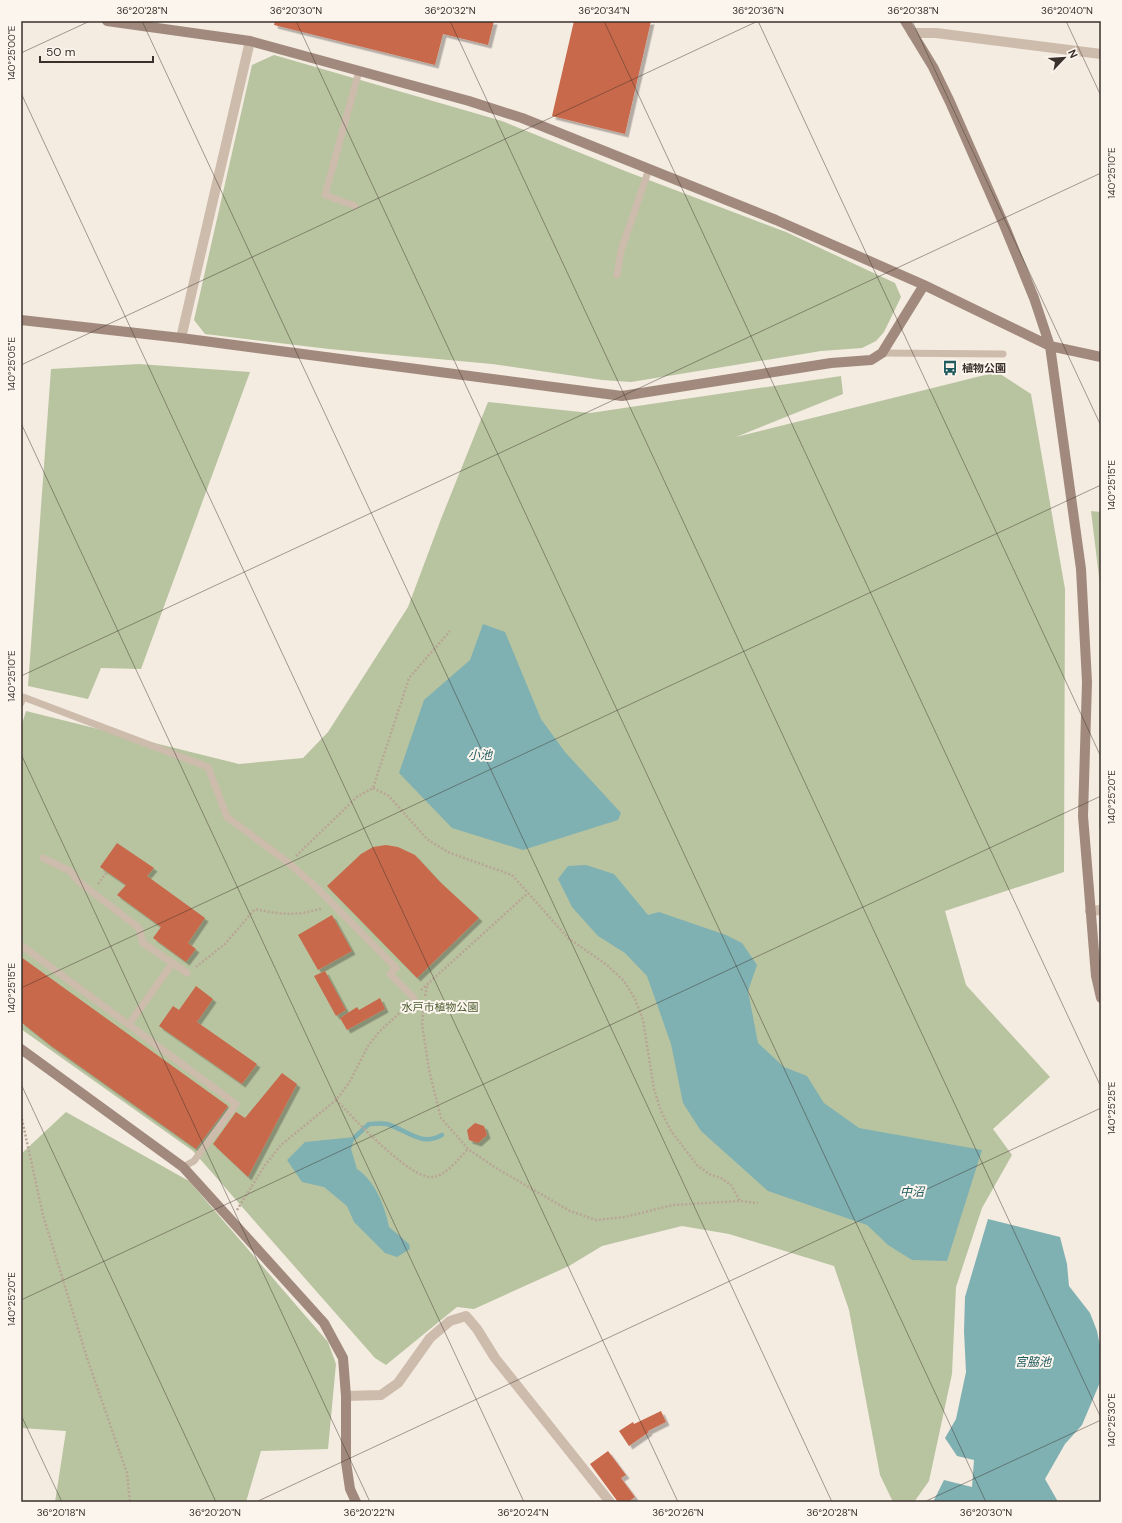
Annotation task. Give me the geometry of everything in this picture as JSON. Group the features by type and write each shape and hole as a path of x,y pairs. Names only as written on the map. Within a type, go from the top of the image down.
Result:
{"street":[{"path":"107,21 250,41 469,101 522,118 776,220 924,285 1050,346 1101,357"},
{"path":"905,21 933,67 953,109 1005,227 1034,298 1050,346 1081,569 1087,682 1083,816 1096,976 1101,998"},
{"path":"912,33 936,33 1101,54"},
{"path":"182,338 250,41"},
{"path":"21,320 182,338 622,396 809,366 871,360 882,353 924,285"},
{"path":"1090,911 1101,910"},
{"path":"21,1049 183,1167 230,1217 324,1323 343,1358 346,1396 346,1462 350,1489 356,1502"},
{"path":"346,1396 381,1395 398,1383 430,1338 450,1321 466,1316 477,1329 495,1358 610,1502"}],"lane":[{"path":"355,206 325,195 360,71"},
{"path":"617,275 621,251 649,169"},
{"path":"882,353 1002,354"},
{"path":"21,704 23,697 208,767 228,817 289,863 332,903 396,968 390,974 414,998"},
{"path":"44,858 70,872 78,881 139,928 143,943 187,973"},
{"path":"21,945 236,1104 194,1161 183,1167"},
{"path":"129,1024 172,964"}],"path":[{"path":"289,863 358,796 373,788 409,678 450,631"},
{"path":"373,788 389,796 427,839 438,846 450,853 512,875 568,938 606,965 624,981 635,999 643,1020 654,1089 661,1111 671,1131 697,1165 709,1174 721,1178 731,1185 740,1201"},
{"path":"230,1217 238,1209 265,1165 281,1145 336,1100 349,1083 368,1046 379,1032 401,1013 428,983 528,892"},
{"path":"187,973 205,962 225,944 255,909 278,914 303,914 325,908 332,903"},
{"path":"428,983 424,1001 422,1024 429,1070 441,1118 468,1149 496,1168 570,1211 596,1220 625,1217 673,1205 740,1201 758,1203"},
{"path":"336,1100 405,1167 422,1176 433,1177 441,1173 453,1165 468,1149"},
{"path":"21,1115 44,1215 86,1358 127,1473 130,1502"}],"green space":[{"path":"274,55 502,121 625,171 786,232 895,283 901,297 884,332 876,341 862,348 821,351 631,382 602,380 492,364 329,349 205,334 194,320 252,65"},
{"path":"139,364 250,372 141,669 101,668 88,699 28,686 51,369"},
{"name":"水戸市植物公園","path":"997,372 1031,394 1065,589 1064,872 945,911 966,985 1050,1077 993,1129 1012,1155 982,1208 956,1287 952,1374 929,1481 914,1502 893,1502 880,1475 849,1310 834,1266 729,1234 682,1226 602,1246 569,1266 474,1309 457,1307 386,1365 375,1358 193,1151 21,1029 21,727 26,711 239,764 303,758 328,732 408,607 441,519 488,402 590,413 841,376 843,394 736,437"},
{"path":"1091,511 1101,512 1101,593"},
{"path":"1101,619 1101,827 1099,828"},
{"path":"66,1112 189,1181 328,1342 336,1364 328,1449 261,1451 246,1502 55,1502 66,1431 21,1428 21,1154"}],"water":[{"name":"小池","path":"483,624 505,632 541,719 565,752 621,813 618,820 523,850 452,828 399,773 424,700 470,660"},
{"name":"中沼","path":"586,865 614,874 648,915 659,912 726,935 742,943 757,965 748,991 758,1043 784,1067 807,1076 824,1103 859,1128 982,1150 947,1261 912,1260 888,1245 867,1225 768,1191 701,1131 683,1103 671,1044 647,976 625,953 598,936 572,907 558,879 568,866"},
{"path":"355,1137 351,1149 357,1169 374,1187 385,1211 389,1227 409,1244 410,1249 397,1257 385,1253 354,1222 347,1206 324,1187 302,1182 287,1160 305,1142"},
{"name":"宮脇池","path":"988,1219 1060,1237 1067,1264 1069,1286 1090,1313 1097,1331 1101,1351 1101,1380 1082,1425 1065,1444 1045,1479 1057,1500 1056,1502 933,1502 944,1480 972,1487 974,1460 957,1456 945,1438 956,1419 966,1372 964,1331 965,1297"}],"building":[{"path":"275,21 494,21 488,45 443,34 435,65 274,25"},
{"path":"574,21 651,21 625,134 552,116"},
{"path":"117,843 154,868 147,876 205,918 188,943 196,949 186,962 153,938 161,927 117,895 126,885 100,867"},
{"path":"386,845 398,847 415,855 440,882 479,918 417,978 327,886 361,854 373,847"},
{"path":"332,915 352,951 318,970 298,935"},
{"path":"21,957 228,1106 196,1149 50,1045 21,1022"},
{"path":"325,971 346,1010 336,1016 314,976"},
{"path":"196,986 213,999 197,1022 257,1064 242,1084 159,1026 173,1006 179,1010"},
{"path":"380,998 385,1009 347,1030 340,1018 357,1007 359,1010"},
{"path":"282,1073 297,1084 248,1177 213,1144 236,1112 245,1118"},
{"path":"475,1123 484,1126 487,1135 478,1143 469,1140 467,1130"},
{"path":"661,1411 666,1422 648,1431 649,1432 629,1446 619,1431 633,1422 634,1424"},
{"path":"608,1451 626,1475 621,1478 635,1497 628,1502 618,1502 590,1464"}],"waterway":[{"path":"355,1137 369,1124 387,1124 414,1136 427,1139 442,1135"}],"place":[{"name":"植物公園","path":"950,368"}]}
